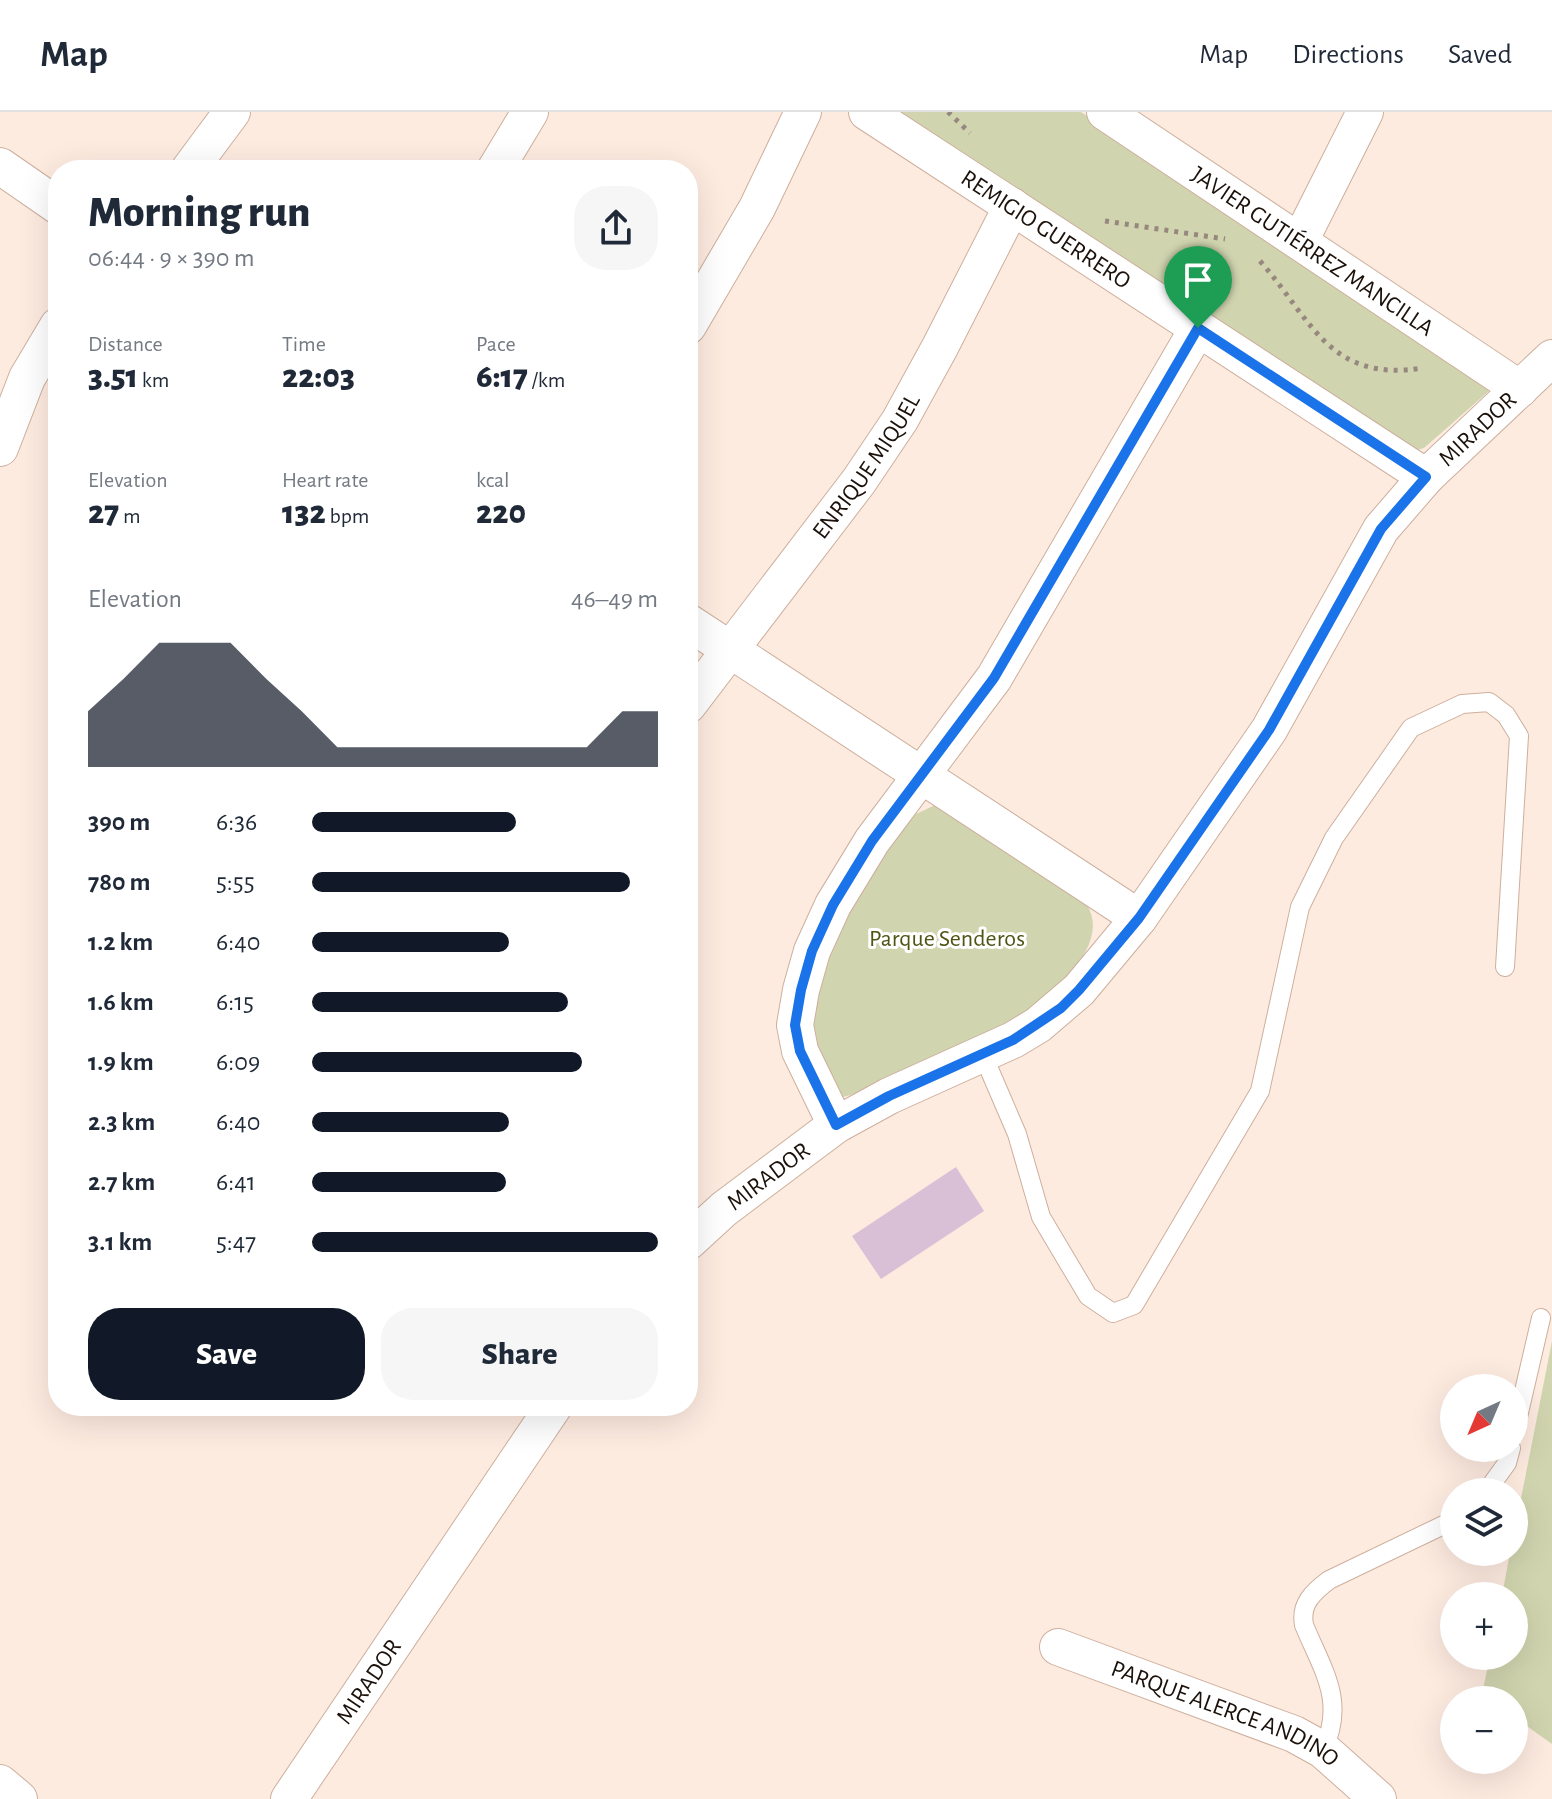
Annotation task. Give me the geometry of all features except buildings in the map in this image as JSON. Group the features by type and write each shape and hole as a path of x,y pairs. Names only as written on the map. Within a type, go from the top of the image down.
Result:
{"street":[{"path":"196,160 232,112"},
{"path":"501,160 530,112"},
{"path":"698,309 757,208 803,112"},
{"name":"REMIGIO GUERRERO","path":"867,112 1426,477"},
{"name":"JAVIER GUTIÉRREZ MANCILLA","path":"1105,112 1520,389"},
{"path":"1300,241 1365,112"},
{"path":"0,166 48,199"},
{"name":"ENRIQUE MIQUEL","path":"698,691 859,481 900,420 1012,206"},
{"path":"836,1125 800,1051 795,1025 812,951 833,905 872,841 994,678 1198,328"},
{"path":"0,448 27,378 48,343"},
{"name":"MIRADOR","path":"698,1233 724,1209 836,1125 889,1096 983,1055 1038,1025 1061,1008 1139,918 1269,730 1381,529 1426,477 1552,358"},
{"path":"698,629 1139,918"},
{"name":"MIRADOR","path":"289,1799 547,1416"},
{"name":"PARQUE ALERCE ANDINO","path":"1058,1647 1294,1734 1323,1750 1378,1799"},
{"path":"0,1783 19,1799"}],"lane":[{"path":"983,1055 1017,1134 1041,1217 1088,1296 1113,1313 1134,1305 1260,1091 1300,907 1334,838 1411,728 1462,704 1489,702 1506,715 1519,736 1505,967"},
{"path":"1528,1374 1541,1318"},
{"path":"1323,1750 1332,1731 1335,1711 1330,1687 1304,1625 1302,1614 1305,1603 1316,1589 1329,1580 1440,1527"}],"path":[{"path":"948,112 977,139"},
{"path":"1098,218 1237,243"},
{"path":"1254,255 1314,331 1343,358 1363,366 1410,370 1438,366 1469,354"}],"green space":[{"path":"886,112 1081,112 1492,384 1489,391 1424,448 1417,450"},
{"name":"Parque Senderos","path":"935,805 1087,905 1093,923 1090,942 1065,979 1010,1023 943,1056 843,1097 833,1093 803,1011 829,942 891,834 914,815"},
{"path":"1552,1341 1552,1744 1528,1727 1528,1686 1484,1686 1487,1670 1528,1670 1528,1582 1505,1582 1507,1566 1528,1566 1528,1478 1525,1478"}],"route":[{"path":"1198,328 1426,477 1381,529 1269,730 1139,918 1079,990 1061,1008 1013,1040 889,1096 836,1125 800,1051 795,1025 812,951 833,905 872,841 994,678 1198,328"}]}
